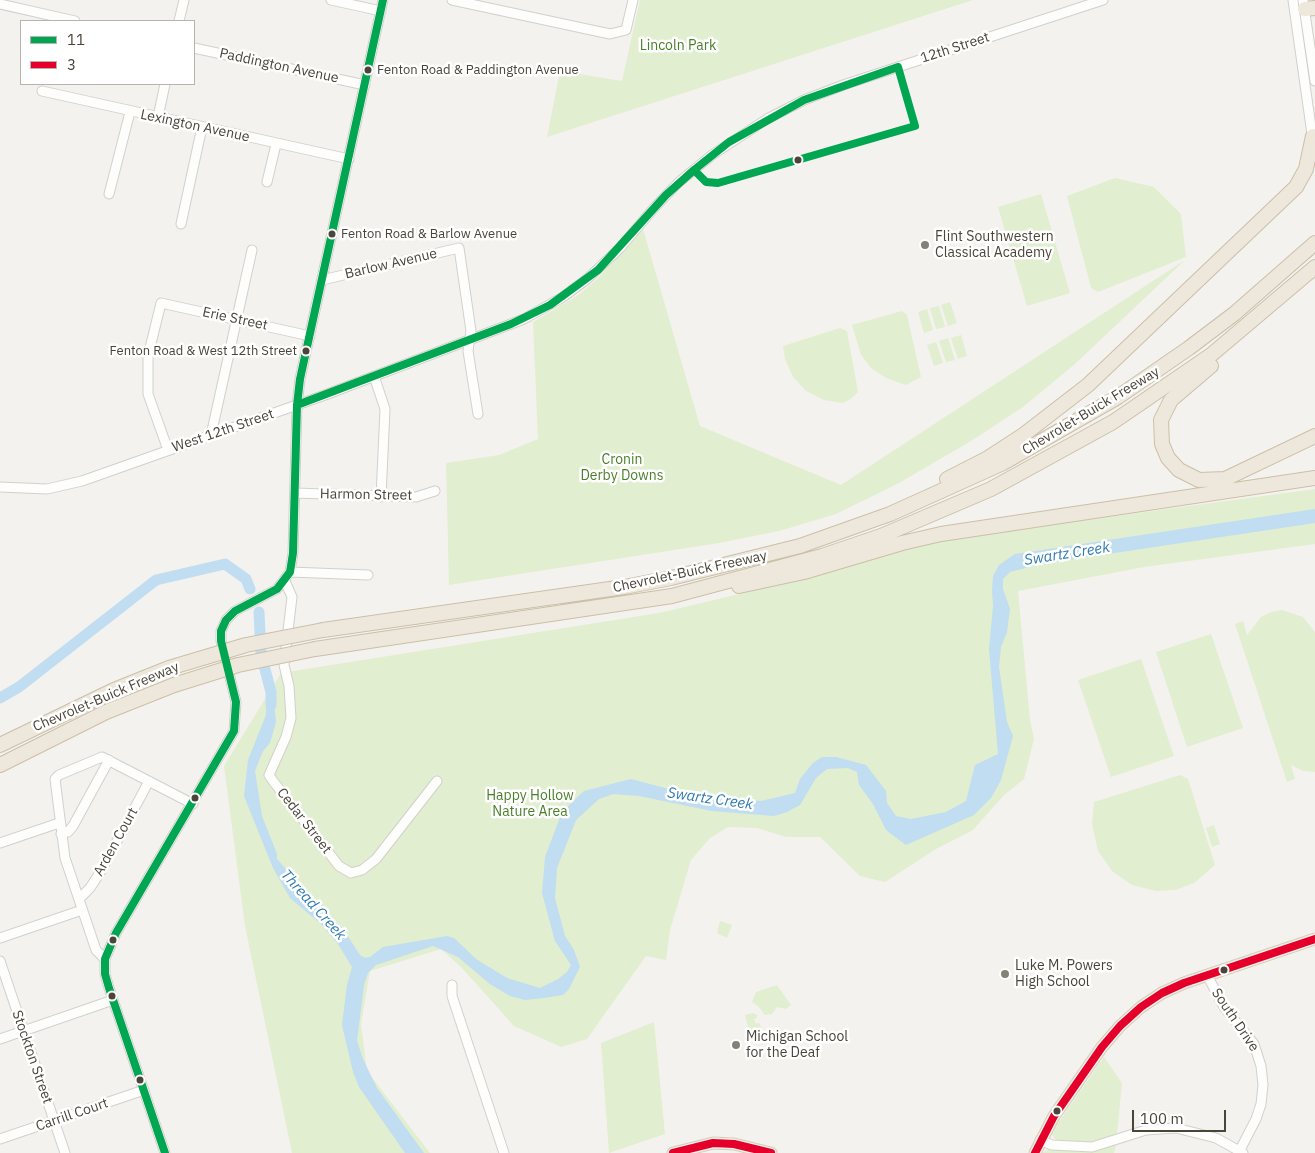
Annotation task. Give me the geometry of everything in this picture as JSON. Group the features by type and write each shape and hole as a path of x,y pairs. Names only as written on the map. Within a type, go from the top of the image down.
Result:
{"highway":[{"path":"800,546 973,466 1022,436 1073,398 1296,187 1306,169 1313,136"},
{"name":"Chevrolet-Buick Freeway","path":"0,744 114,690 169,668 246,646 322,630 624,588 716,569 800,546 890,514 1003,464 1077,423 1189,348 1260,293 1314,244"},
{"path":"1314,268 1267,320 1176,394 1166,407 1160,428 1162,444 1173,464 1186,474 1207,481 1232,476 1315,436"},
{"name":"Chevrolet-Buick Freeway","path":"0,765 106,712 174,685 231,667 316,649 672,596 853,546 961,503 1029,470 1106,426 1169,385 1240,332 1314,268"},
{"path":"672,596 769,581 902,542 941,534 1315,478"},
{"path":"0,740 35,727"},
{"path":"0,769 29,750"}],"main road":[{"path":"1035,1153 1040,1140 1058,1110 1107,1041 1124,1022 1162,993 1208,975 1315,939"},
{"path":"673,1153 706,1143 727,1148 772,1153"}],"street":[{"path":"179,20 184,0"},
{"path":"331,0 381,11"},
{"path":"165,1153 113,1000 105,974 105,959 116,933 193,804 236,727 236,702 221,644 222,627 232,614 274,592 285,581 290,572 295,493 297,405 310,336 383,0"},
{"path":"452,0 610,34 626,30 633,0"},
{"name":"12th Street","path":"470,340 537,312 576,288 608,260 654,208 694,170 729,142 773,116 846,84 1102,0"},
{"path":"1293,0 1315,152"},
{"path":"0,4 71,20"},
{"path":"1296,21 1299,13 1308,5"},
{"path":"1308,5 1315,81"},
{"name":"Paddington Avenue","path":"195,48 365,85"},
{"path":"158,117 165,85"},
{"name":"Lexington Avenue","path":"42,91 349,159"},
{"path":"109,194 130,112"},
{"path":"181,224 202,127"},
{"path":"267,182 276,144"},
{"name":"Barlow Avenue","path":"322,280 459,248 471,331 470,340"},
{"path":"212,435 252,250"},
{"name":"Erie Street","path":"168,450 148,394 148,356 161,303 310,336"},
{"path":"470,340 468,351 478,414"},
{"name":"West 12th Street","path":"0,487 37,489 62,487 101,475 297,405 470,340"},
{"path":"374,376 385,409 382,497"},
{"name":"Harmon Street","path":"295,493 416,497 435,491"},
{"path":"290,572 368,575"},
{"name":"Cedar Street","path":"285,581 292,597 284,665 289,686 291,718 286,737 269,775 273,782 340,866 351,873 362,870 376,859 437,781"},
{"path":"105,959 97,952 66,858 59,823 55,779 97,757 109,760 193,804"},
{"path":"61,834 68,832 74,826 109,760"},
{"name":"Arden Court","path":"79,899 90,888 101,871 149,781"},
{"path":"0,843 59,823"},
{"path":"0,938 82,910"},
{"name":"Stockton Street","path":"0,961 65,1153"},
{"name":"South Drive","path":"1208,975 1224,1007 1254,1044 1262,1066 1261,1104 1241,1152"},
{"path":"452,985 452,996 504,1153"},
{"path":"0,1039 113,1000"},
{"name":"Carrill Court","path":"0,1139 144,1090"},
{"path":"1040,1140 1052,1145 1092,1147 1146,1130 1176,1128 1210,1136 1241,1152"}],"green space":[{"name":"Lincoln Park","path":"640,0 973,0 547,137 560,71 622,81"},
{"path":"1115,178 1154,187 1181,214 1186,257 1098,292 1091,288 1067,196"},
{"path":"1041,194 1070,293 1027,306 998,207"},
{"name":"Cronin Derby Downs","path":"643,229 700,426 841,485 1185,260 1075,364 1023,407 971,441 899,483 836,514 779,531 719,543 449,585 446,463 499,455 538,439 533,322 577,296 596,280"},
{"path":"950,302 957,323 948,326 941,305"},
{"path":"939,306 945,327 936,329 930,308"},
{"path":"927,309 933,330 924,333 918,312"},
{"path":"902,311 907,315 921,377 906,385 886,378 871,368 861,355 852,325"},
{"path":"840,328 847,331 858,392 851,399 842,403 824,400 806,391 793,377 785,359 783,346"},
{"path":"961,335 967,356 958,359 951,338"},
{"path":"948,338 955,360 946,362 939,341"},
{"path":"936,342 943,363 934,366 927,345"},
{"name":"Happy Hollow Nature Area","path":"1315,489 1315,544 1144,567 1018,591 1030,720 1034,739 1024,779 1004,795 973,830 936,849 885,882 860,876 820,837 786,837 757,828 728,827 710,838 691,860 670,930 666,960 646,956 587,1039 561,1047 514,1026 461,967 441,949 370,971 361,1024 367,1071 430,1153 292,1153 245,926 224,766 281,673 659,613 803,579 930,541"},
{"path":"1282,610 1303,617 1315,632 1315,772 1303,771 1291,765 1295,779 1287,782 1235,624 1243,621 1247,635 1261,617 1271,612"},
{"path":"1211,634 1243,728 1187,747 1156,652"},
{"path":"1141,659 1174,756 1111,777 1078,680"},
{"path":"1180,775 1188,779 1215,865 1194,883 1175,890 1156,891 1132,885 1112,871 1098,851 1092,824 1094,802"},
{"path":"1214,825 1220,844 1212,847 1206,828"},
{"path":"720,921 732,925 727,938 717,933"},
{"path":"777,985 791,1005 786,1009 777,1007 772,1014 765,1015 752,1002 756,992"},
{"path":"753,1013 757,1015 757,1018 754,1019 756,1024 759,1023 762,1029 750,1035 745,1015"},
{"path":"654,1022 665,1134 609,1153 601,1043"},
{"path":"1104,1057 1122,1083 1117,1135 1088,1142 1056,1140 1051,1133"},
{"path":"1116,1145 1114,1153 1042,1153 1050,1148 1095,1150"}],"water":[{"name":"Swartz Creek","path":"1315,509 1315,523 1041,564 1010,572 1003,579 1003,589 1010,609 1007,632 1001,647 999,667 1007,722 1013,736 1001,780 991,798 974,815 906,845 886,830 873,804 859,785 857,772 848,768 827,769 816,778 800,805 774,816 712,811 639,796 613,794 599,799 576,820 557,868 555,898 565,936 574,950 580,967 569,989 563,995 544,998 525,1000 510,996 490,984 458,957 433,946 376,965 368,973 364,985 357,1041 363,1059 377,1088 424,1153 405,1153 359,1087 353,1072 342,1025 347,985 352,967 338,944 321,924 290,898 273,868 244,796 248,760 266,715 266,696 272,686 276,722 270,743 263,751 255,771 262,816 277,854 277,859 319,906 343,929 360,955 365,958 370,957 383,947 447,936 454,938 476,959 507,978 540,988 558,979 567,972 571,965 555,941 542,893 545,857 562,812 584,791 631,779 688,794 761,801 795,793 800,779 813,763 822,757 836,757 866,765 886,791 887,803 896,816 911,819 946,812 966,801 975,765 998,754 989,649 993,606 993,576 999,565 1015,554"}],"waterway":[{"name":"Thread Creek","path":"0,698 19,687 156,580 225,564 246,579 250,589"},
{"name":"Thread Creek","path":"259,612 261,654 271,692 271,705"}],"transit line":[{"name":"11","path":"165,1153 109,988 105,974 105,959 116,933 234,731 236,702 221,641 221,631 226,620 235,611 277,589 290,572 293,553 297,405 300,379 383,0"},
{"name":"11","path":"898,67 915,126 718,183 706,182 694,170 729,142 804,100 898,67"},
{"name":"11","path":"297,405 511,324 550,305 598,270 666,195 694,170"},
{"name":"3","path":"1035,1153 1054,1116 1102,1047 1120,1026 1141,1007 1162,993 1184,983 1315,939"},
{"name":"3","path":"673,1153 713,1143 734,1144 771,1153"}],"place":[{"name":"Fenton Road & Paddington Avenue","path":"368,70"},
{"name":"Fenton Road & Barlow Avenue","path":"332,234"},
{"name":"Flint Southwestern Classical Academy","path":"925,245"},
{"name":"Fenton Road & West 12th Street","path":"306,351"},
{"name":"Luke M. Powers High School","path":"1005,974"},
{"name":"Michigan School for the Deaf","path":"736,1045"}]}
